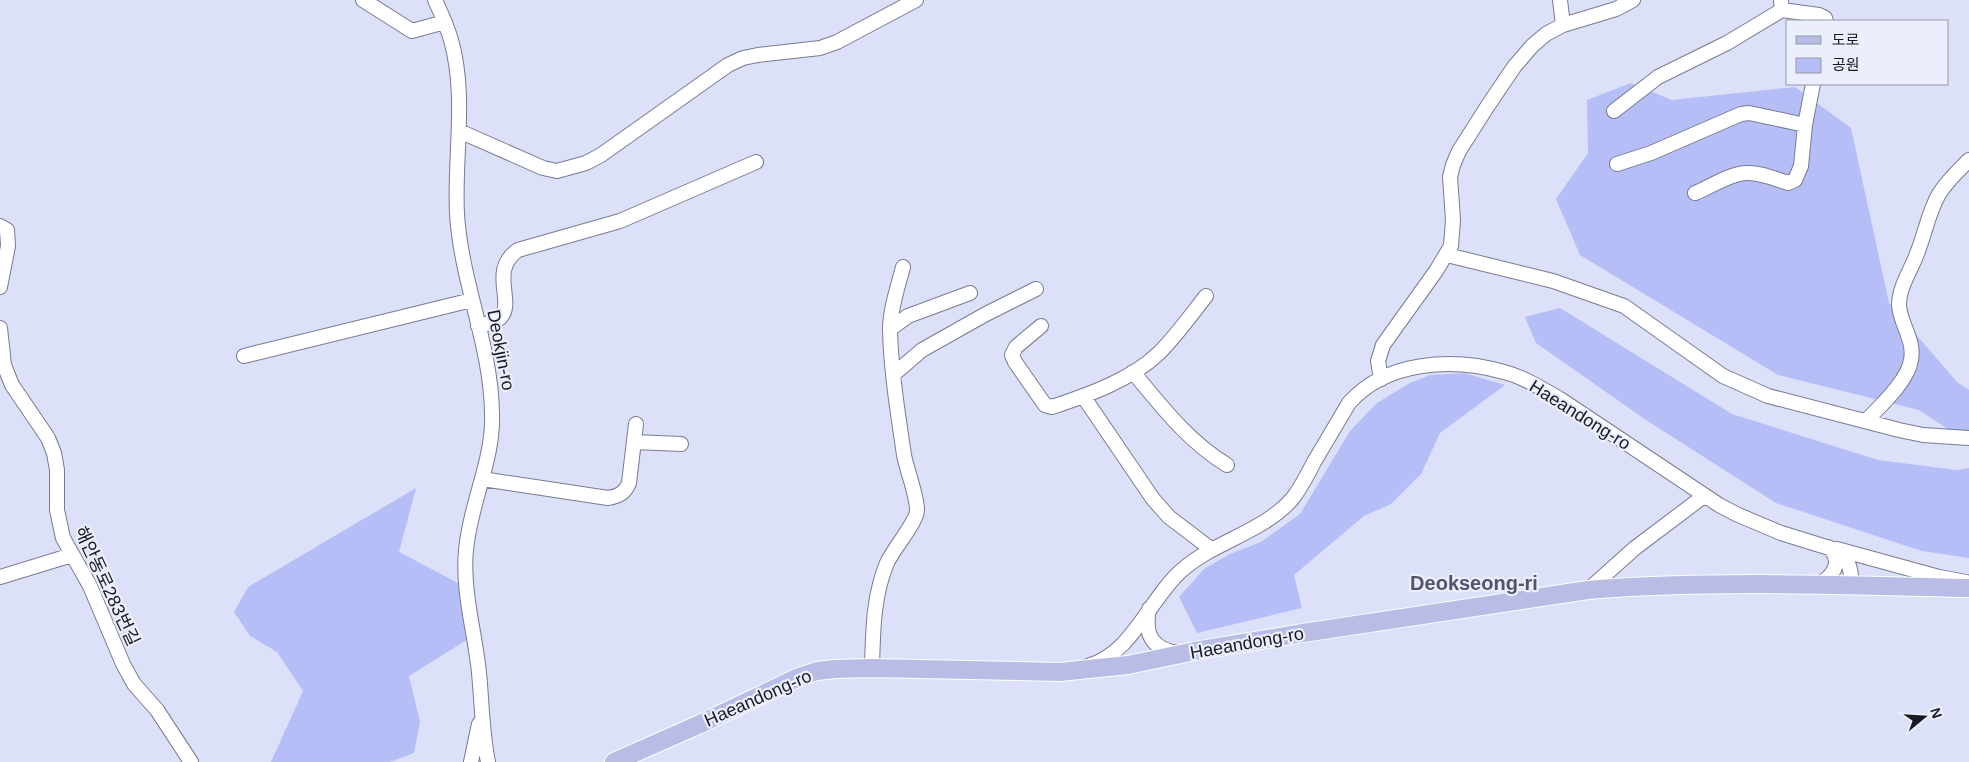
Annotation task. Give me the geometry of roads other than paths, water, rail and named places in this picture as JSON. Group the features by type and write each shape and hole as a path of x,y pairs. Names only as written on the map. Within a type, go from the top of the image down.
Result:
{"main road":[{"name":"Haeandong-ro","path":"614,762 799,677 817,671 872,668 1060,672 1128,665 1185,653 1303,633 1588,590 1641,586 1969,588"}],"street":[{"path":"363,0 412,31 445,22"},
{"name":"Deokjin-ro","path":"435,0 445,22 455,58 459,131 458,232 488,366 492,415 491,435 469,528 465,570 479,673 488,762"},
{"path":"459,131 543,168 557,171 569,168 586,163 609,150 728,65 743,58 758,55 820,48 836,42 916,0"},
{"path":"1560,0 1563,24"},
{"path":"1381,379 1378,361 1384,345 1447,254 1453,235 1450,177 1459,151 1487,107 1526,53 1546,34 1563,24 1616,9 1635,1"},
{"path":"1614,111 1658,77 1728,43 1782,5 1819,15 1826,20"},
{"path":"1695,193 1746,173 1757,174 1788,183 1795,180 1803,155 1804,125 1814,85"},
{"path":"1618,164 1658,150 1740,114 1749,113 1804,125"},
{"path":"1866,421 1906,374 1911,360 1910,338 1899,306 1903,284 1917,254 1938,197 1946,183 1969,160"},
{"path":"478,326 494,322 501,317 505,310 505,264 510,255 518,250 620,221 756,162"},
{"path":"0,287 8,246 3,228"},
{"path":"1447,254 1552,281 1624,306 1724,376 1768,396 1923,435 1969,438"},
{"path":"872,668 873,629 881,579 897,544 914,520 917,511 906,464 890,329 893,304 903,267"},
{"path":"894,374 922,350 986,314 1036,289"},
{"path":"890,329 908,316 970,293"},
{"path":"1042,326 1016,347 1012,355 1015,362 1046,404 1052,407 1083,396 1133,372 1159,352 1206,296"},
{"path":"244,356 472,300"},
{"name":"해안동로283번길","path":"0,328 4,365 12,385 48,438 54,453 57,470 55,495 58,524 63,538 90,586 123,664 134,684 156,710 191,762"},
{"name":"Haeandong-ro","path":"1060,672 1093,665 1116,651 1170,582 1182,570 1211,549 1268,519 1292,498 1349,403 1358,393 1381,379 1412,368 1441,364 1473,366 1506,372 1560,399 1704,496 1736,514 1781,533 1836,550 1846,559 1851,570 1851,586"},
{"path":"1133,372 1178,426 1207,452 1226,465"},
{"path":"1083,396 1153,499 1169,517 1211,549"},
{"path":"482,479 608,498 618,496 626,491 629,483 636,424"},
{"path":"634,442 681,444"},
{"path":"1588,590 1635,548 1704,496"},
{"path":"1827,546 1930,575 1969,583"},
{"path":"1816,586 1826,581 1834,571 1835,558 1833,551 1827,546"},
{"path":"0,577 72,555"},
{"path":"1150,608 1147,621 1148,632 1153,642 1170,652 1185,653"},
{"path":"470,762 482,709"}],"district":[{"name":"Deokseong-ri","path":"1474,583"}]}
